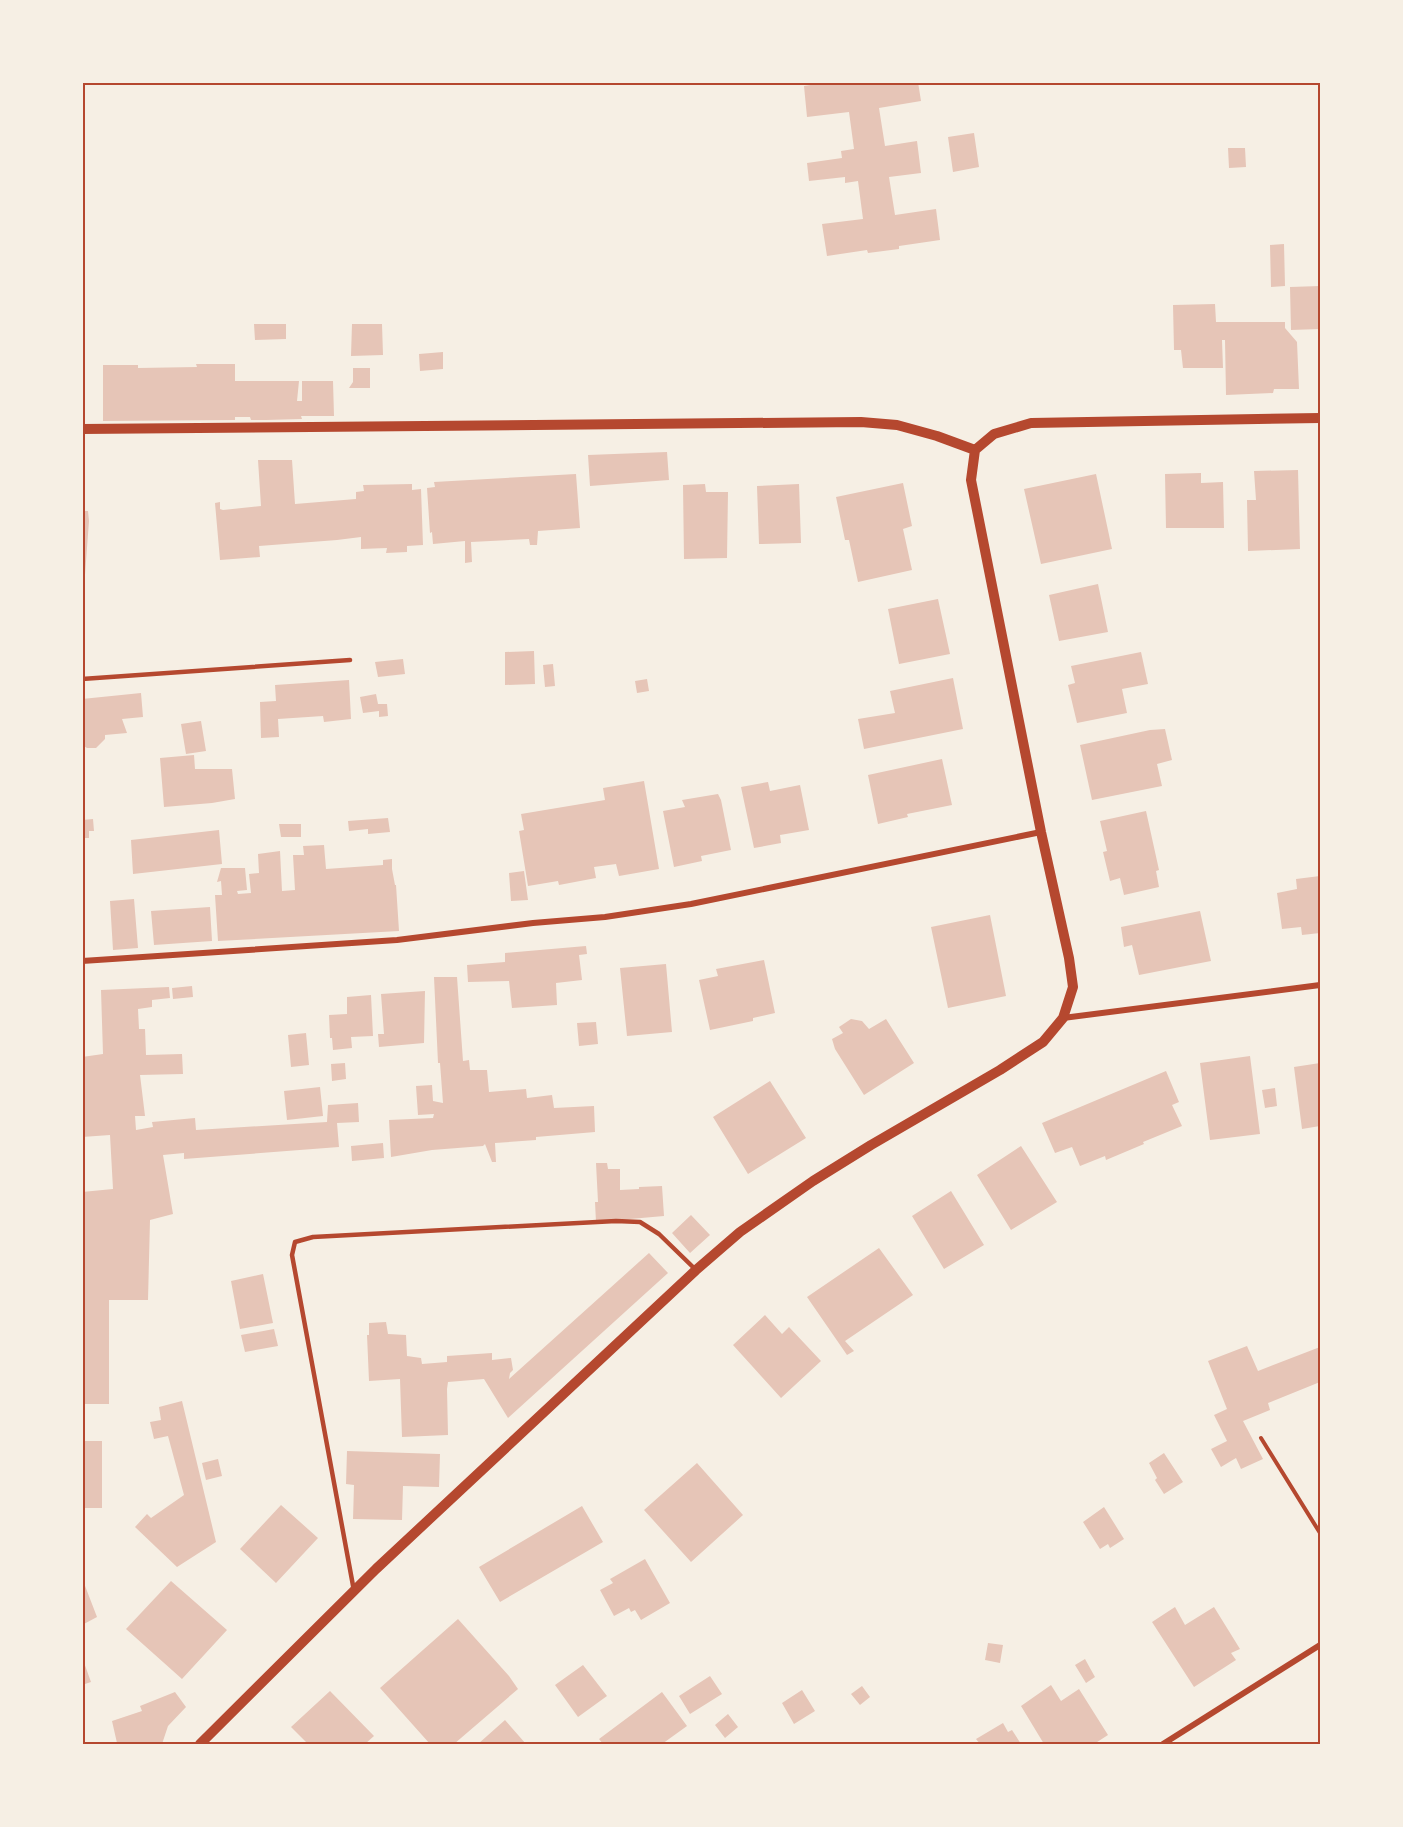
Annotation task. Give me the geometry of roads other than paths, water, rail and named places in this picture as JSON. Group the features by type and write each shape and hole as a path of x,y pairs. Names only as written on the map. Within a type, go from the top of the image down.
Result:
{"street":[{"path":"200,1744 354,1591 696,1270 740,1232 813,1181 1043,1042 1063,1018 1072,987 1069,958 1041,832 971,480 975,450 994,434 1031,423 1320,418"},
{"path":"82,429 861,422 897,425 975,450"},
{"path":"82,962 397,940 533,923 605,917 691,904 1041,832"},
{"path":"1063,1018 1320,986"},
{"path":"1163,1744 1320,1645"}],"lane":[{"path":"82,679 350,660"},
{"path":"354,1591 292,1254 295,1242 313,1237 616,1221 640,1222 659,1234 696,1270"}]}
